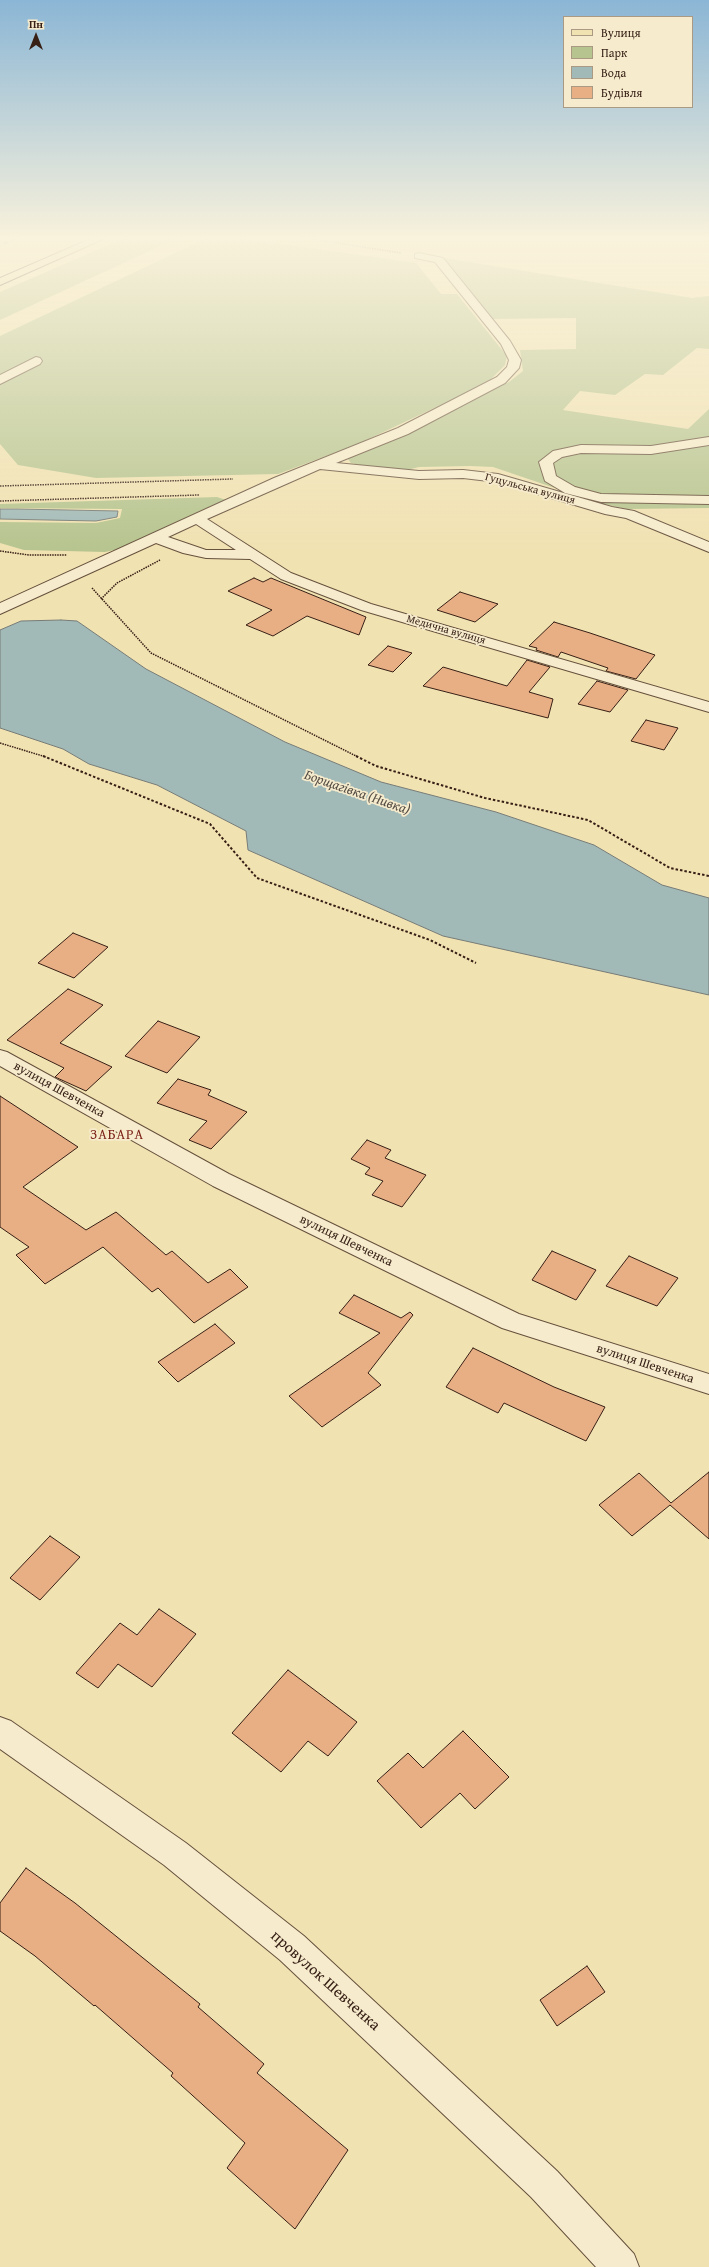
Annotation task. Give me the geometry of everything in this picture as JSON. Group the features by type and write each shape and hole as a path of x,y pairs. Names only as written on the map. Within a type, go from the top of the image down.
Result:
{"street":[{"path":"0,609 279,481 403,431 501,380 513,368 515,360 505,342"},
{"path":"0,380 36,362"},
{"path":"709,441 651,450 581,449 558,454 546,462 550,478 570,490 601,498 709,500"},
{"name":"Гуцульська вулиця","path":"318,465 419,475 482,475 498,478 610,511 629,514 688,537 709,548"},
{"path":"610,511 621,499"},
{"path":"629,514 709,513"},
{"name":"Медична вулиця","path":"197,519 286,576 366,607 709,707"},
{"path":"156,538 183,548 206,554 253,555"},
{"name":"вулиця Шевченка","path":"0,1057 221,1180 511,1321 709,1384"},
{"name":"провулок Шевченка","path":"0,1731 175,1854 292,1948 544,2184 621,2267"}],"path":[{"path":"0,486 159,480 229,479 279,481"},
{"path":"0,501 222,494 243,498"},
{"path":"101,599 116,583 183,548"},
{"path":"0,551 29,555 118,555"},
{"path":"80,572 101,599 151,653 376,766 485,798 588,820 670,868 709,876"},
{"path":"0,743 52,759 210,824 257,878 430,940 476,964"}],"green space":[{"path":"0,342 496,342 507,356 505,365 490,380 358,444 278,474 96,478 18,465 0,444"},
{"path":"576,342 709,342 709,349 697,348 663,375 645,374 615,395 580,391 563,410 688,429 709,409 709,508 627,509 599,503 493,467 419,467 403,471 373,468 351,463 348,459 354,454 409,431 509,382 523,371 520,350 576,349"},
{"path":"217,497 229,501 124,548 105,552 24,550 0,543 0,522 96,523 120,518 122,509 0,508 0,504"}],"water":[{"path":"0,509 118,511 117,517 96,521 0,519"},
{"name":"Борщагівка (Нивка)","path":"21,621 77,621 146,669 285,742 381,782 496,812 594,845 662,885 709,898 709,995 443,936 248,850 246,831 157,785 89,764 63,749 0,728 0,630"}],"building":[{"path":"254,578 263,582 271,578 366,617 359,635 307,616 273,636 246,625 272,610 228,591"},
{"path":"460,592 498,604 475,622 437,610"},
{"path":"554,622 655,655 636,679 606,671 608,668 561,652 558,657 536,650 537,648 529,646"},
{"path":"388,646 412,653 393,672 368,665"},
{"path":"527,660 550,667 529,692 553,699 548,718 423,686 443,667 507,686"},
{"path":"597,681 628,690 610,712 578,704"},
{"path":"646,720 678,728 664,750 631,741"},
{"path":"73,933 108,947 74,978 38,963"},
{"path":"68,989 103,1005 60,1043 112,1067 86,1091 55,1077 64,1068 7,1040"},
{"path":"158,1021 200,1037 167,1073 125,1056"},
{"path":"178,1079 211,1090 208,1095 247,1112 211,1149 189,1140 207,1121 157,1103"},
{"path":"0,1096 78,1147 23,1187 86,1230 116,1212 166,1255 172,1251 208,1283 230,1269 248,1287 194,1323 158,1288 152,1292 103,1247 45,1284 16,1255 29,1247 0,1227"},
{"path":"367,1140 391,1150 385,1158 426,1175 402,1207 372,1195 383,1181 365,1174 370,1168 351,1159"},
{"path":"552,1251 596,1270 576,1300 532,1280"},
{"path":"629,1256 678,1278 657,1306 606,1286"},
{"path":"354,1295 401,1318 410,1312 413,1315 368,1373 381,1385 322,1427 289,1396 380,1333 339,1313"},
{"path":"215,1324 235,1343 178,1382 158,1362"},
{"path":"473,1348 554,1387 605,1407 586,1441 504,1403 498,1413 446,1387"},
{"path":"709,1472 709,1539 670,1505 632,1536 599,1505 639,1473 671,1503"},
{"path":"50,1536 80,1557 40,1600 10,1578"},
{"path":"159,1609 196,1634 152,1687 118,1664 98,1688 76,1673 120,1623 137,1635"},
{"path":"288,1670 357,1722 328,1756 308,1741 281,1772 232,1733"},
{"path":"463,1731 509,1777 475,1809 460,1793 421,1828 377,1781 408,1753 423,1768"},
{"path":"26,1868 75,1903 200,2004 198,2007 264,2064 257,2073 348,2150 295,2229 227,2168 245,2143 171,2076 173,2073 95,2005 94,2006 35,1956 0,1931 0,1903"},
{"path":"587,1966 605,1992 557,2026 540,2000"}],"district":[{"name":"ЗАБАРА","path":"117,1135"}]}
